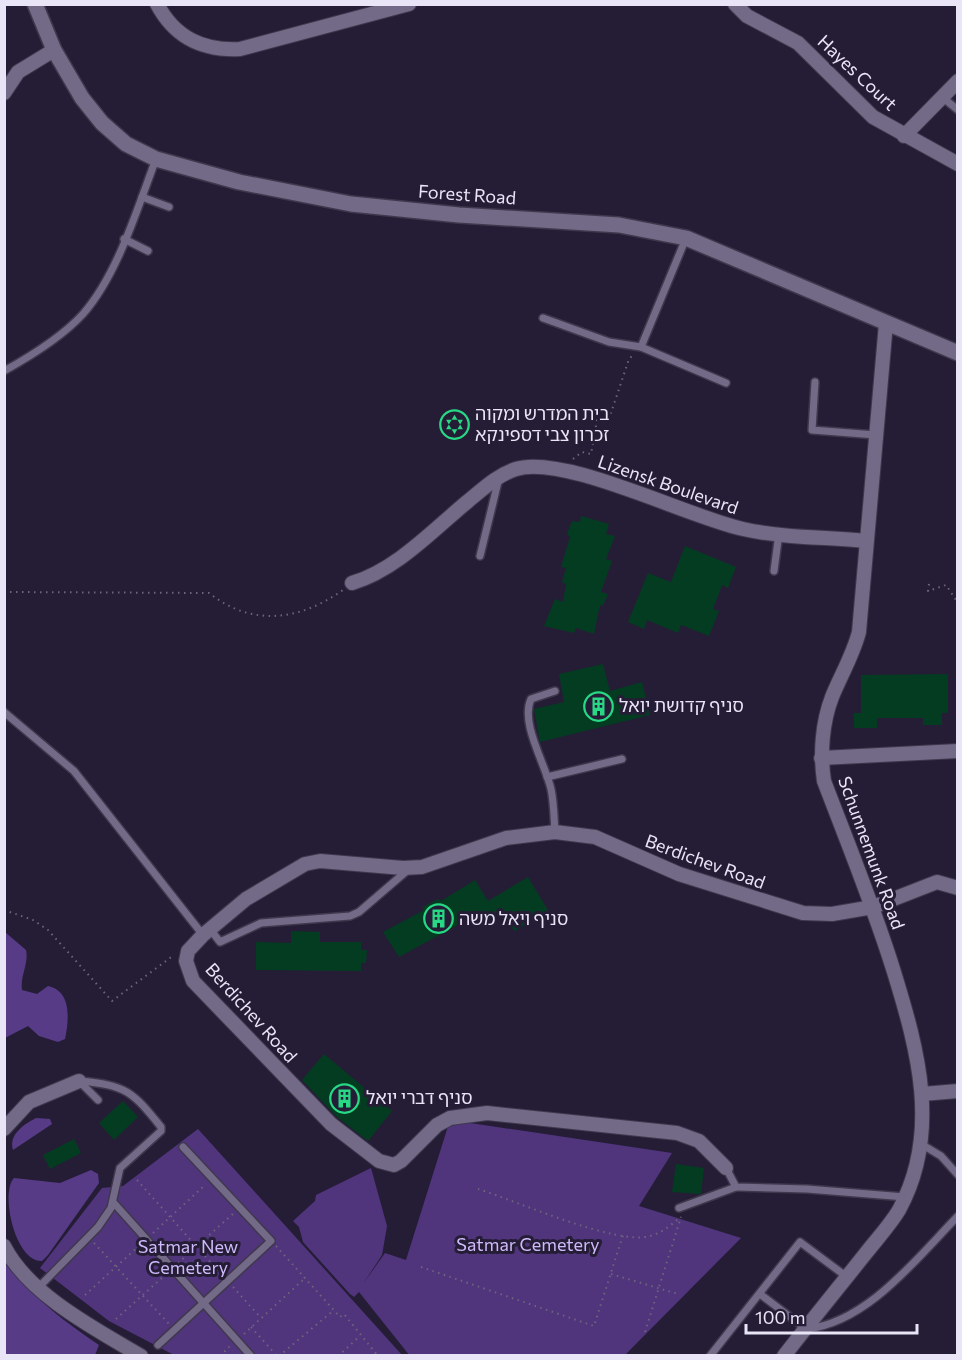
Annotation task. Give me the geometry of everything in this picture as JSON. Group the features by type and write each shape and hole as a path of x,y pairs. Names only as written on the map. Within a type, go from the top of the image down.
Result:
{"street":[{"name":"Forest Road","path":"34,4 54,50 82,98 102,123 126,144 156,159 239,182 351,204 459,215 619,225 686,238 957,353"},
{"path":"157,4 166,21 183,36 212,48 226,50 240,50 354,11 409,4"},
{"name":"Hayes Court","path":"735,4 747,16 798,43 873,117 957,164"},
{"path":"4,93 18,72 54,50"},
{"path":"904,136 957,81"},
{"name":"Schunnemunk Road","path":"784,1356 898,1212 905,1197 921,1144 922,1094 919,1058 911,1027 873,907 824,781 821,758 827,712 854,651 859,632 886,323"},
{"name":"Lizensk Boulevard","path":"352,583 376,574 411,549 499,478 516,469 544,466 571,471 706,519 746,530 866,541"},
{"path":"821,758 957,751"},
{"name":"Berdichev Road","path":"726,1168 699,1141 677,1133 487,1113 450,1118 437,1125 401,1161 394,1165 379,1161 339,1131 302,1096 192,981 186,961 188,951 206,932 246,899 305,864 320,861 422,867 506,838 555,832 595,837 679,874 803,913 832,914 873,907 937,882 957,888"},
{"path":"4,1129 29,1102 79,1080"},
{"path":"922,1094 957,1091"},
{"path":"4,1246 17,1266 38,1288 78,1317 141,1356"}],"lane":[{"path":"942,97 957,110"},
{"path":"4,371 32,356 83,314 114,265 156,159"},
{"path":"142,197 169,207"},
{"path":"642,347 686,238"},
{"path":"124,239 148,251"},
{"path":"543,318 609,342 642,347 726,383"},
{"path":"814,382 812,430 876,435"},
{"path":"480,556 499,478"},
{"path":"774,571 779,533"},
{"path":"555,692 531,699 526,709 538,755 547,777 555,832"},
{"path":"4,712 74,771 206,932 220,942 261,923 350,916 360,912 411,868"},
{"path":"547,777 622,759"},
{"path":"79,1080 98,1100"},
{"path":"38,1288 98,1227 113,1202 120,1168 160,1134 161,1126 133,1094 111,1084 79,1080"},
{"path":"921,1144 940,1156 957,1174"},
{"path":"158,1345 272,1241 183,1147"},
{"path":"726,1168 736,1187"},
{"path":"679,1208 736,1187 807,1189 905,1197"},
{"path":"113,1202 251,1356"},
{"path":"760,1294 806,1329 826,1327 854,1313 900,1276 957,1216"},
{"path":"714,1355 800,1242 847,1277"}],"path":[{"path":"571,471 573,459 582,452 591,453 599,409 611,413 629,360 642,347"},
{"path":"4,592 209,593 232,609 266,617 302,611 329,600 352,583"},
{"path":"929,584 928,591 946,585 956,600 957,608"},
{"path":"4,910 33,920 48,930 112,1002 176,954 188,951"},
{"path":"137,1180 261,1318"},
{"path":"478,1190 504,1197 522,1206 624,1234 649,1237 663,1231 681,1217 645,1332"},
{"path":"422,1267 594,1326 624,1234"},
{"path":"92,1241 174,1330"},
{"path":"272,1241 340,1317 348,1310"},
{"path":"611,1275 678,1294"},
{"path":"220,1356 305,1279"},
{"path":"251,1327 278,1356 334,1310"},
{"path":"344,1314 378,1356"},
{"path":"338,1356 360,1336"}],"green space":[{"name":"Satmar Cemetery","path":"450,1120 672,1153 639,1206 741,1238 625,1355 410,1356 359,1292 354,1297 350,1294 303,1242 299,1227 293,1221 315,1201 316,1195 371,1168 387,1226 382,1255 363,1284 385,1253 406,1260"},
{"name":"Satmar New Cemetery","path":"198,1129 402,1355 174,1355 109,1321 40,1268 102,1188 123,1186"}],"shaded area":[{"path":"5,932 26,950 22,990 37,994 48,986 56,989 65,1000 68,1015 65,1039 58,1042 39,1036 28,1026 5,1038"},
{"path":"36,1118 50,1119 52,1124 13,1150 15,1135 22,1127"},
{"path":"91,1170 98,1174 99,1183 48,1255 42,1261 32,1258 24,1250 13,1225 9,1197 10,1186 14,1178 60,1183"},
{"path":"4,1260 48,1307 99,1345 95,1355 5,1355"}],"building":[{"path":"581,516 609,524 606,534 615,536 606,559 612,561 601,592 608,594 603,606 600,605 594,634 576,628 574,633 544,626 555,599 563,602 566,584 562,582 566,568 561,567 570,537 567,534 572,521 580,522"},
{"path":"685,546 736,567 728,588 722,585 713,609 719,611 709,636 681,625 678,633 647,620 644,629 628,622 648,573 671,582"},
{"name":"סניף קדושת יואל","path":"603,664 610,691 642,682 650,715 540,742 534,709 564,702 559,674"},
{"path":"948,674 948,713 942,713 942,725 923,725 923,718 877,718 877,728 854,728 854,713 861,713 861,675"},
{"name":"סניף ויאל משה","path":"528,877 549,912 514,931 502,910 478,922 474,916 399,957 383,932 424,910 423,907 438,899 441,901 475,880 488,901"},
{"path":"291,931 320,932 320,942 361,942 361,950 367,950 366,963 361,963 361,971 256,970 256,942 291,943"},
{"name":"סניף דברי יואל","path":"324,1054 392,1111 368,1141 337,1117 302,1080"},
{"path":"123,1101 138,1117 114,1140 99,1123"},
{"path":"74,1139 81,1153 50,1169 43,1155"},
{"path":"676,1164 704,1168 701,1194 672,1192"}],"place":[{"name":"בית המדרש ומקוה זכרון צבי דספינקא","path":"454,424"},
{"name":"סניף קדושת יואל","path":"598,706"},
{"name":"סניף ויאל משה","path":"438,919"},
{"name":"סניף דברי יואל","path":"345,1098"}]}
